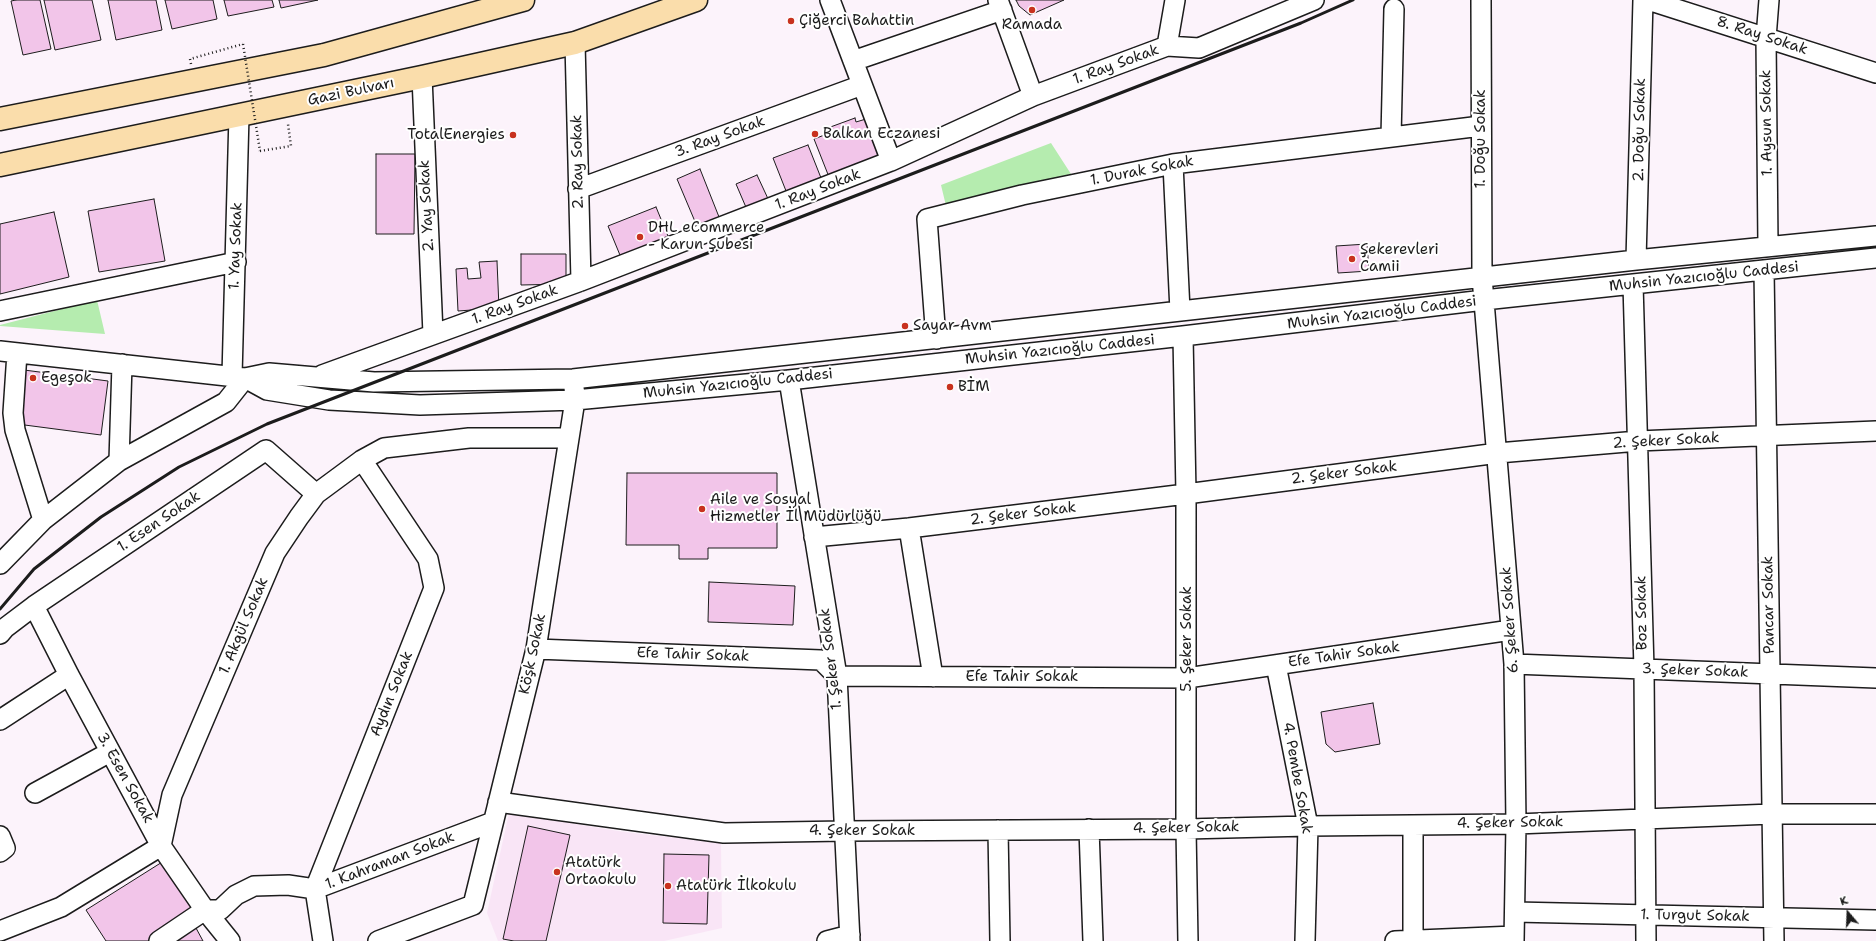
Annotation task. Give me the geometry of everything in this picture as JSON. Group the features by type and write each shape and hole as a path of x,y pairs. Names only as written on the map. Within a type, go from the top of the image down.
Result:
{"highway":[{"name":"Gazi Bulvarı","path":"0,165 422,78 575,43 696,0"},
{"path":"0,120 324,55 515,1"}],"street":[{"path":"830,0 892,161"},
{"path":"1167,46 1175,0"},
{"name":"1. Ray Sokak","path":"316,377 581,281 892,161 1033,96 1167,46 1199,48 1314,0"},
{"name":"1. Doğu Sokak","path":"1481,0 1482,278 1484,300"},
{"name":"2. Doğu Sokak","path":"1636,260 1643,0"},
{"name":"8. Ray Sokak","path":"1648,0 1876,73"},
{"name":"1. Aysun Sokak","path":"1768,246 1766,38 1769,0"},
{"path":"853,61 1000,5 1033,96"},
{"path":"1391,137 1394,9"},
{"name":"2. Ray Sokak","path":"575,43 581,281"},
{"name":"2. Yay Sokak","path":"422,78 433,334"},
{"name":"3. Ray Sokak","path":"578,189 862,84"},
{"name":"1. Yay Sokak","path":"239,115 236,262 239,377"},
{"name":"1. Durak Sokak","path":"936,339 927,219 1022,195 1173,164 1481,126"},
{"path":"1173,164 1180,311"},
{"name":"Muhsin Yazıcıoğlu Caddesi","path":"8,352 239,377 269,372 374,382 573,379 1636,260 1876,236"},
{"name":"Muhsin Yazıcıoğlu Caddesi","path":"239,377 267,390 330,400 420,405 575,400 789,380 1183,336 1484,300 1876,258"},
{"path":"0,311 236,262"},
{"name":"Pancar Sokak","path":"1764,270 1774,941"},
{"name":"Boz Sokak","path":"1633,284 1644,669 1646,941"},
{"name":"6. Şeker Sokak","path":"1484,300 1498,453 1514,664 1516,824 1514,938"},
{"name":"5. Şeker Sokak","path":"1183,336 1186,494 1186,829 1188,941"},
{"path":"8,352 15,430 43,520"},
{"path":"119,461 122,364"},
{"path":"0,564 43,520 119,461 226,402 239,377"},
{"name":"Köşk Sokak","path":"378,941 473,905 536,649 575,400 573,379"},
{"name":"1. Şeker Sokak","path":"789,380 836,676 850,938"},
{"name":"2. Şeker Sokak","path":"814,537 909,528 1186,494 1498,453 1638,441 1876,431"},
{"name":"1. Akgül Sokak","path":"162,846 172,795 275,553 316,494 362,460 384,448 462,439 569,438"},
{"name":"1. Esen Sokak","path":"0,634 5,628 34,606 266,450 316,494"},
{"name":"Aydın Sokak","path":"315,889 434,588 428,558 362,460"},
{"path":"909,528 933,677"},
{"name":"3. Esen Sokak","path":"34,606 110,752 162,846 205,910 230,941"},
{"name":"Efe Tahir Sokak","path":"536,649 821,660 836,676 1187,678 1511,630"},
{"name":"3. Şeker Sokak","path":"1514,664 1876,678"},
{"name":"4. Pembe Sokak","path":"1276,665 1308,826 1305,941"},
{"path":"0,720 69,675"},
{"path":"35,793 110,752"},
{"name":"4. Şeker Sokak","path":"498,802 724,833 1186,829 1516,824 1772,814 1876,814"},
{"name":"1. Kahraman Sokak","path":"159,941 205,910 220,910 236,895 254,886 288,885 315,889 493,822"},
{"path":"1413,825 1404,941 1514,938"},
{"path":"1089,829 1093,941"},
{"path":"998,830 1000,941"},
{"path":"0,930 61,908 162,846"},
{"path":"315,889 323,941"},
{"name":"1. Turgut Sokak","path":"1515,912 1876,920"},
{"path":"827,941 850,938"}],"path":[{"path":"243,44 260,151 292,146 284,106"}],"shaded area":[{"path":"509,813 624,832 721,843 722,928 664,941 498,941 487,913"}],"green space":[{"path":"1051,143 1071,174 947,210 941,185"},
{"path":"97,300 105,334 0,326 0,325"}],"building":[{"path":"40,0 51,49 23,55 11,1"},
{"path":"44,0 92,0 101,40 55,50"},
{"path":"108,0 156,0 162,30 116,40"},
{"path":"165,0 213,0 217,19 172,29"},
{"path":"224,0 272,0 274,7 228,16"},
{"path":"279,0 318,0 281,8"},
{"name":"Ramada","path":"1016,0 1064,0 1030,15 1019,6"},
{"path":"855,118 856,122 866,119 880,158 829,177 814,139 827,134 825,129"},
{"path":"808,145 823,183 788,196 773,158"},
{"path":"376,154 415,154 414,234 376,234"},
{"path":"700,169 721,222 699,231 677,179"},
{"path":"757,175 770,203 748,212 736,184"},
{"path":"154,199 165,261 99,272 88,211"},
{"path":"656,207 670,241 622,260 608,226"},
{"path":"54,212 69,277 0,294 0,224"},
{"name":"Şekerevleri Camii","path":"1367,244 1369,271 1338,273 1336,246"},
{"path":"521,254 566,254 566,284 521,285"},
{"path":"497,261 499,308 458,311 456,269 467,268 468,279 481,278 479,262"},
{"path":"24,370 108,381 101,435 17,424"},
{"name":"Aile ve Sosyal Hizmetler İl Müdürlüğü","path":"627,473 777,473 777,548 708,548 708,559 679,559 679,545 626,545"},
{"path":"709,582 795,586 793,625 708,622"},
{"path":"1373,703 1380,744 1335,752 1326,744 1321,712"},
{"path":"528,826 570,835 546,941 514,941 503,939"},
{"path":"664,854 709,855 707,924 663,923"},
{"path":"167,859 199,910 149,941 106,941 86,910"},
{"path":"196,928 203,941 170,941"}],"railway":[{"path":"0,609 34,569 101,517 179,467 267,424 1301,23 1353,0"}],"place":[{"name":"Ramada","path":"1032,10"},
{"name":"Çiğerci Bahattin","path":"791,21"},
{"name":"Balkan Eczanesi","path":"815,134"},
{"name":"TotalEnergies","path":"513,135"},
{"name":"DHL eCommerce - Karun Şubesi","path":"640,237"},
{"name":"Şekerevleri Camii","path":"1352,259"},
{"name":"Sayar Avm","path":"905,326"},
{"name":"Egeşok","path":"33,378"},
{"name":"BİM","path":"950,387"},
{"name":"Aile ve Sosyal Hizmetler İl Müdürlüğü","path":"702,509"},
{"name":"Atatürk Ortaokulu","path":"557,872"},
{"name":"Atatürk İlkokulu","path":"668,886"}]}
